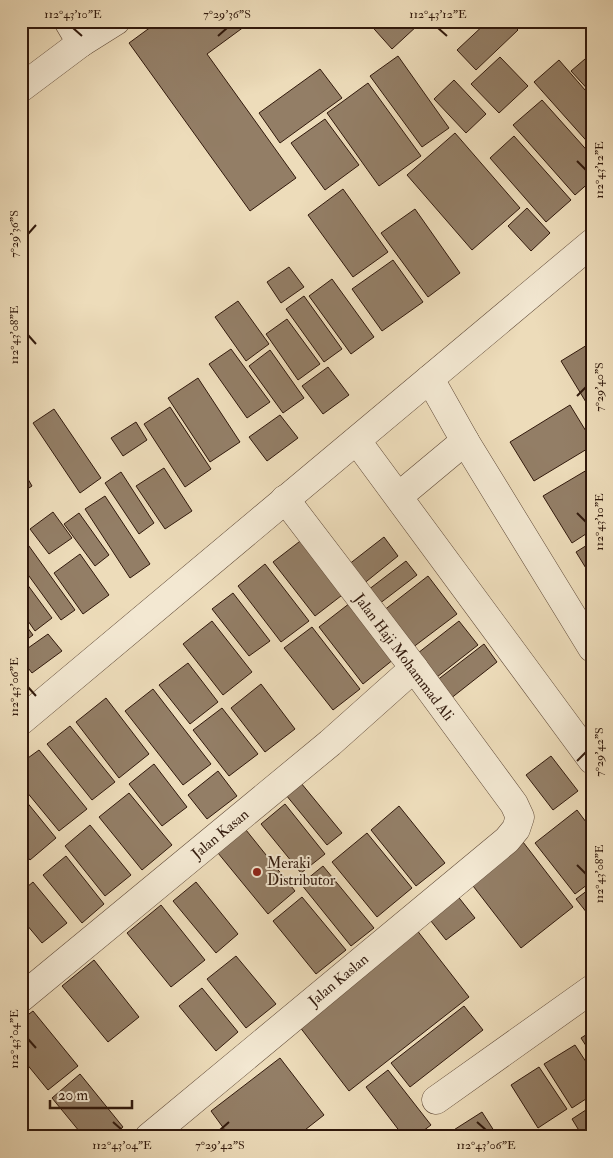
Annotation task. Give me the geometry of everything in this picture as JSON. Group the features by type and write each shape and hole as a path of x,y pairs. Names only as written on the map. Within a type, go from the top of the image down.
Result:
{"street":[{"path":"21,88 75,32 116,21"},
{"path":"21,720 592,244"},
{"path":"430,379 465,441 592,648"},
{"path":"357,441 592,760"},
{"path":"399,496 465,441"},
{"name":"Jalan Haji Mohammad Ali","path":"285,499 414,668 514,804 520,818"},
{"name":"Jalan Kasan","path":"21,998 330,743 414,668"},
{"name":"Jalan Kaslan","path":"150,1137 507,840 516,830 520,818"},
{"path":"436,1100 592,989"}],"building":[{"path":"159,21 252,21 207,54 296,178 250,211 129,43"},
{"path":"367,21 414,21 418,25 392,49"},
{"path":"488,21 509,21 518,30 476,70 457,50"},
{"path":"592,53 592,94 571,71"},
{"path":"398,56 449,128 422,147 370,76"},
{"path":"500,57 528,86 499,113 471,84"},
{"path":"559,60 592,98 592,147 534,82"},
{"path":"320,69 342,98 280,143 259,113"},
{"path":"454,80 486,114 466,133 434,99"},
{"path":"368,83 421,156 379,186 327,113"},
{"path":"542,100 592,156 592,180 575,195 513,125"},
{"path":"325,119 359,165 325,190 291,143"},
{"path":"455,133 520,208 472,250 407,175"},
{"path":"514,136 571,200 546,222 490,158"},
{"path":"343,189 388,252 353,277 308,215"},
{"path":"527,208 550,233 531,251 508,226"},
{"path":"415,209 460,273 428,297 381,233"},
{"path":"393,260 423,302 382,331 352,289"},
{"path":"289,267 304,287 281,303 267,282"},
{"path":"332,279 374,337 351,354 309,296"},
{"path":"304,296 342,349 324,362 286,309"},
{"path":"238,301 269,344 246,361 215,317"},
{"path":"287,319 320,364 298,380 266,334"},
{"path":"592,342 592,412 561,361"},
{"path":"231,349 270,402 247,418 209,364"},
{"path":"270,350 304,398 283,413 249,366"},
{"path":"328,367 349,395 323,414 302,386"},
{"path":"198,378 240,442 210,462 168,398"},
{"path":"570,405 592,441 592,446 534,481 510,442"},
{"path":"170,407 211,469 185,487 144,424"},
{"path":"54,409 101,478 80,493 33,423"},
{"path":"280,415 298,438 267,461 249,437"},
{"path":"136,422 147,440 123,456 111,438"},
{"path":"21,467 32,486 21,493"},
{"path":"592,467 592,530 572,543 543,496"},
{"path":"164,468 192,511 165,529 136,486"},
{"path":"121,472 154,523 139,534 105,483"},
{"path":"105,496 150,564 130,578 85,509"},
{"path":"53,512 72,538 49,554 30,529"},
{"path":"79,513 109,555 95,566 64,524"},
{"path":"21,535 75,610 61,620 21,565"},
{"path":"308,535 350,589 315,616 273,562"},
{"path":"384,537 398,556 362,585 348,565"},
{"path":"592,542 592,578 576,552"},
{"path":"80,554 109,595 83,614 54,573"},
{"path":"406,561 417,575 379,604 368,590"},
{"path":"265,564 309,621 281,642 238,586"},
{"path":"21,576 52,618 35,631 21,611"},
{"path":"428,576 457,614 412,648 383,611"},
{"path":"233,593 270,641 249,656 212,609"},
{"path":"350,603 394,659 363,684 319,627"},
{"path":"21,619 33,635 21,644"},
{"path":"212,621 252,672 223,695 183,644"},
{"path":"459,621 478,645 437,677 418,653"},
{"path":"312,627 360,689 333,710 284,648"},
{"path":"48,634 62,651 32,673 21,659 21,653"},
{"path":"484,644 497,662 450,699 436,681"},
{"path":"188,663 218,702 190,724 159,685"},
{"path":"261,684 295,729 265,752 231,708"},
{"path":"153,689 211,764 183,785 125,711"},
{"path":"106,698 149,754 119,778 76,722"},
{"path":"222,708 258,754 229,776 193,730"},
{"path":"70,726 115,782 92,800 47,744"},
{"path":"39,750 87,809 59,831 21,785 21,763"},
{"path":"551,756 578,791 553,810 526,775"},
{"path":"154,764 187,807 162,826 129,784"},
{"path":"218,771 237,796 207,819 188,795"},
{"path":"301,783 342,833 327,845 286,795"},
{"path":"129,793 172,845 142,870 99,817"},
{"path":"21,795 56,838 30,860 21,849"},
{"path":"285,804 325,854 301,873 261,824"},
{"path":"399,806 445,863 416,886 371,830"},
{"path":"577,810 592,830 592,881 575,894 535,843"},
{"path":"90,825 131,875 105,896 65,846"},
{"name":"Meraki Distributor","path":"246,830 295,891 268,914 218,853"},
{"path":"367,833 412,888 377,917 332,862"},
{"path":"523,842 573,907 521,948 470,882"},
{"path":"66,856 104,904 82,923 43,875"},
{"path":"323,866 374,928 351,946 301,884"},
{"path":"33,882 67,923 42,943 21,918 21,892"},
{"path":"196,882 238,934 216,953 173,901"},
{"path":"592,887 592,917 591,918 576,899"},
{"path":"456,894 475,918 446,940 427,916"},
{"path":"302,897 346,950 316,974 273,921"},
{"path":"161,905 205,960 171,987 127,933"},
{"path":"416,929 469,997 349,1091 296,1022"},
{"path":"236,956 276,1004 246,1028 207,979"},
{"path":"94,960 139,1017 108,1042 62,986"},
{"path":"202,988 238,1032 216,1051 179,1006"},
{"path":"464,1006 483,1030 410,1087 391,1063"},
{"path":"33,1011 78,1066 48,1090 21,1057 21,1020"},
{"path":"592,1031 592,1055 581,1038"},
{"path":"575,1045 592,1071 592,1095 572,1108 544,1064"},
{"path":"280,1058 324,1115 296,1137 230,1137 211,1111"},
{"path":"539,1067 567,1109 538,1128 511,1085"},
{"path":"388,1070 431,1125 415,1137 404,1137 366,1087"},
{"path":"80,1074 123,1127 111,1137 84,1137 52,1098"},
{"path":"592,1106 592,1137 583,1137 572,1119"},
{"path":"482,1112 498,1137 451,1137 449,1133"},
{"path":"554,1130 558,1137 542,1137"}],"place":[{"name":"Meraki Distributor","path":"257,872"}]}
